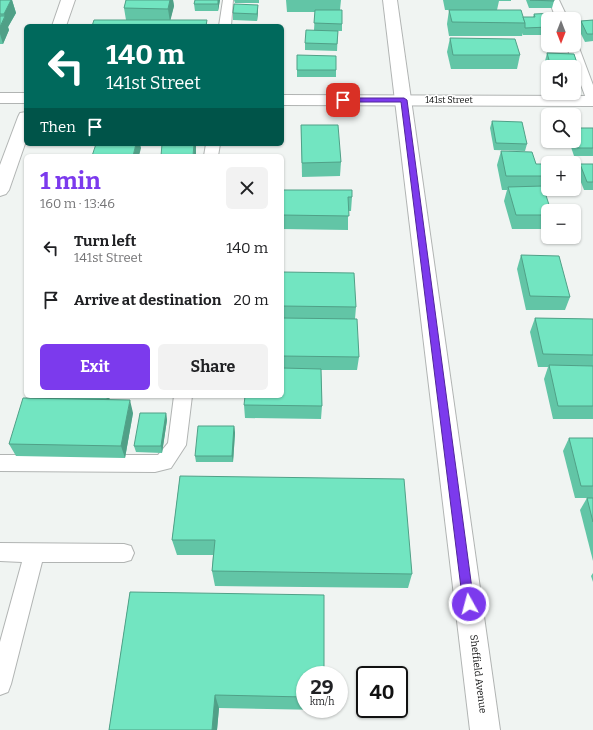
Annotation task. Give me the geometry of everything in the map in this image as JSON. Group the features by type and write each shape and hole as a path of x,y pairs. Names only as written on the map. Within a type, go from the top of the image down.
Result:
{"street":[{"path":"60,24 68,0"},
{"name":"Sheffield Avenue","path":"390,0 485,730"},
{"path":"0,98 24,98"},
{"name":"141st Street","path":"284,100 593,101"},
{"path":"0,190 24,123"}],"lane":[{"path":"225,24 228,0"},
{"path":"554,0 559,12"},
{"path":"575,52 593,101"},
{"path":"0,463 155,464 164,462 177,445 183,398"},
{"path":"0,552 124,553"},
{"path":"0,684 34,553"}],"building":[{"path":"0,0 11,0 4,14 0,14"},
{"path":"126,0 170,0 168,9 124,8"},
{"path":"195,0 218,0 218,4 194,4"},
{"path":"530,0 554,0 554,1"},
{"path":"234,4 258,5 257,14 233,13"},
{"path":"315,10 342,10 342,24 314,23"},
{"path":"449,10 521,10 525,23 452,22"},
{"path":"534,14 541,14 541,27 525,28 523,17 535,17"},
{"path":"0,16 5,16 0,27"},
{"path":"94,20 207,20 206,24 93,24"},
{"path":"593,20 593,34 587,34 581,21"},
{"path":"306,30 338,31 337,44 305,43"},
{"path":"450,38 515,39 520,55 453,55"},
{"path":"547,53 574,54 576,60 549,60"},
{"path":"297,55 336,56 336,70 297,70"},
{"path":"492,121 522,122 527,144 496,143"},
{"path":"301,125 338,125 341,162 302,163"},
{"path":"581,128 593,128 593,148 581,148"},
{"path":"95,146 136,146 134,154 93,154"},
{"path":"162,146 194,146 193,154 161,154"},
{"path":"501,151 532,152 536,164 541,164 541,176 506,176"},
{"path":"581,164 593,164 593,182 587,182"},
{"path":"541,186 541,196 546,196 549,204 541,204 541,215 516,215 508,187"},
{"path":"284,190 352,190 352,197 348,197 349,216 284,215"},
{"path":"521,255 559,256 570,297 530,296"},
{"path":"284,272 354,273 356,307 284,306"},
{"path":"284,318 357,319 359,357 284,356"},
{"path":"535,318 593,319 593,355 543,354"},
{"path":"549,365 593,366 593,406 558,406"},
{"path":"284,368 321,369 322,406 244,405 245,398 284,398"},
{"path":"23,398 130,400 121,446 9,444"},
{"path":"140,413 166,413 161,446 134,446"},
{"path":"198,426 234,426 232,456 195,456"},
{"path":"569,438 593,438 593,486 581,486"},
{"path":"180,476 404,479 412,574 212,571 215,540 172,540"},
{"path":"587,498 593,498 593,522"},
{"path":"130,592 324,595 324,666 296,666 296,697 215,695 212,730 109,730"}],"route":[{"path":"343,100 404,100 469,604"}]}
